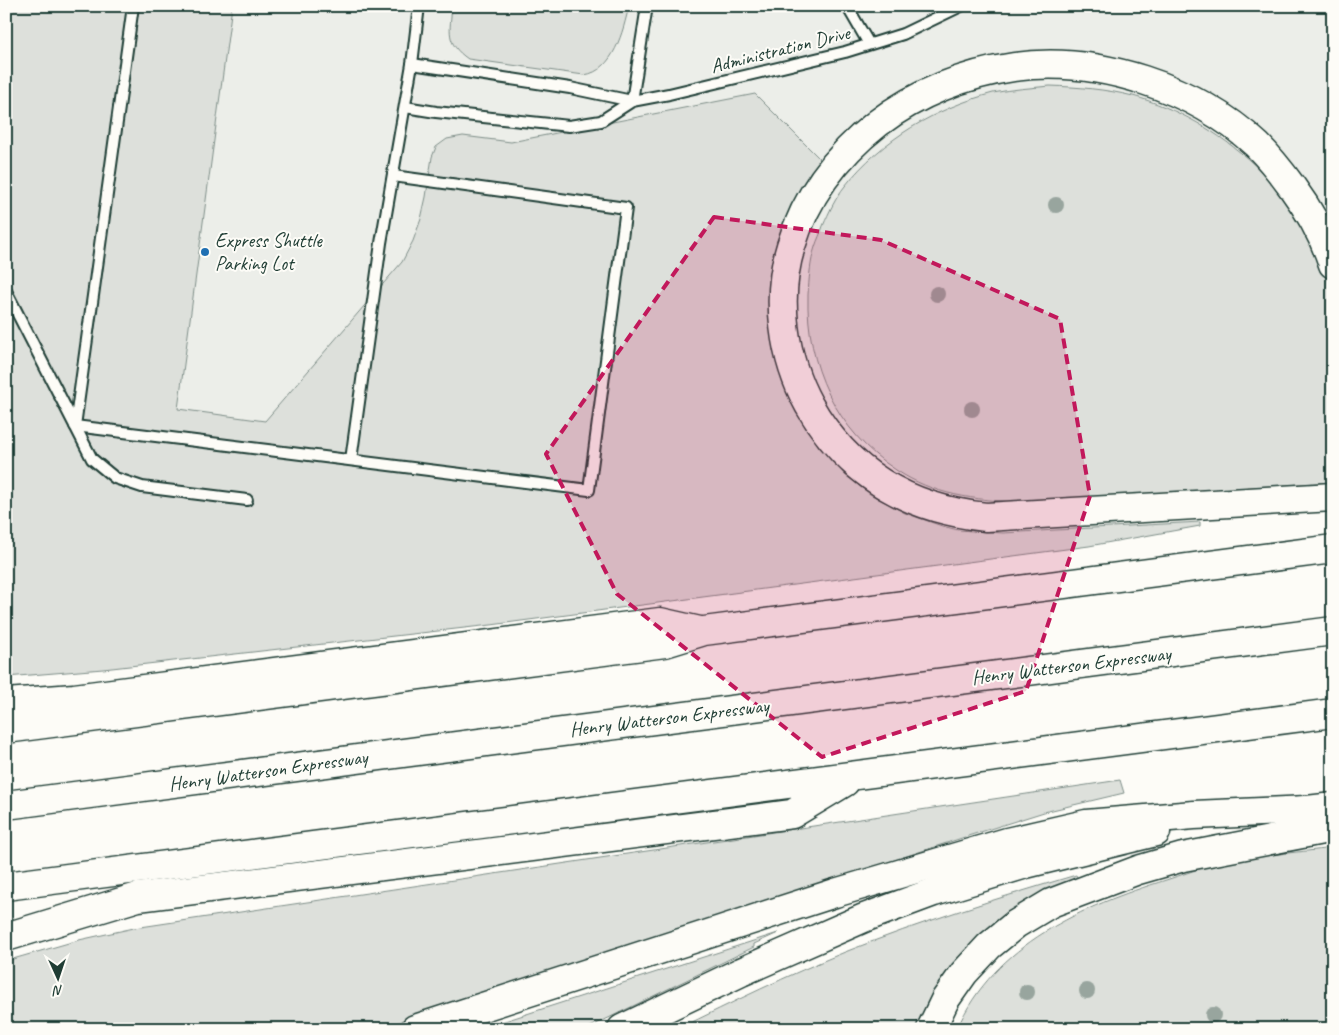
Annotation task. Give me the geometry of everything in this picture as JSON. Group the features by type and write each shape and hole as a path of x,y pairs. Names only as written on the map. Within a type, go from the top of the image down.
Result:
{"highway":[{"path":"1333,264 1316,225 1298,195 1275,163 1257,144 1215,113 1194,100 1154,82 1108,70 1061,65 1015,66 952,83 921,96 890,114 861,136 832,166 813,194 796,229 787,257 783,302 784,333 791,363 800,390 816,418 834,442 856,465 881,484 906,498 960,514 986,517 1333,497"},
{"path":"6,729 665,643 704,631 1333,549"},
{"path":"6,703 74,698 660,622 704,631"},
{"name":"Henry Watterson Expressway","path":"6,805 1333,632"},
{"path":"6,886 1333,713"},
{"path":"6,936 138,897 792,814 853,776"},
{"path":"415,1029 835,893 1007,842 1086,824 1194,815 1320,809"},
{"path":"622,1029 740,972 855,921 934,892 1026,864 1185,826 1320,809"},
{"path":"931,1029 945,1000 964,973 989,946 1016,924 1051,903 1138,870 1184,857 1333,828"}],"lane":[{"path":"75,426 133,6"},
{"path":"351,460 381,243 412,64 419,6"},
{"path":"632,101 647,6"},
{"path":"847,6 869,44"},
{"name":"Administration Drive","path":"405,107 569,126 601,121 632,101 669,94 844,52 903,34 961,6"},
{"name":"Administration Drive","path":"412,64 570,88 632,101"},
{"path":"75,426 589,490 626,208 393,176"},
{"path":"6,291 92,459 115,478 142,486 248,500"}],"highlighted area":[{"path":"714,217 881,240 1060,319 1090,496 1026,691 822,757 617,594 546,454"}],"shaded area":[{"path":"6,6 1333,6 1333,466 743,551 155,650"},
{"path":"6,6 232,6 178,409 265,421 402,262 413,241 421,219 432,157 436,147 447,139 463,136 511,142 755,94 821,160 773,324 789,393 796,410 824,451 845,475 870,494 905,513 958,530 1003,533 1200,522 1200,526 1089,546 491,625 103,669 6,677"},
{"path":"452,6 629,6 620,38 610,58 594,72 584,75 468,59 452,42 450,30"},
{"path":"1050,86 1092,89 1133,96 1166,107 1197,123 1227,142 1254,165 1279,191 1300,219 1317,250 1329,283 1333,309 1333,482 1019,502 971,498 940,491 896,470 875,454 841,416 819,371 812,346 808,295 815,247 828,215 839,195 860,169 876,154 893,140 931,117 951,107 993,93"},
{"path":"1120,780 1124,793 1044,812 971,835 378,1029 6,1029 6,961 79,940 134,928"},
{"path":"1333,848 1333,1029 957,1029 973,999 994,974 1018,951 1044,932 1073,916 1135,890 1210,866 1260,856"},
{"path":"1076,875 1078,879 925,1013 917,1029 678,1029 782,979 845,952 960,911"},
{"path":"778,933 754,944 754,947 586,1029 480,1029"}],"place":[{"name":"Express Shuttle Parking Lot","path":"205,252"}]}
